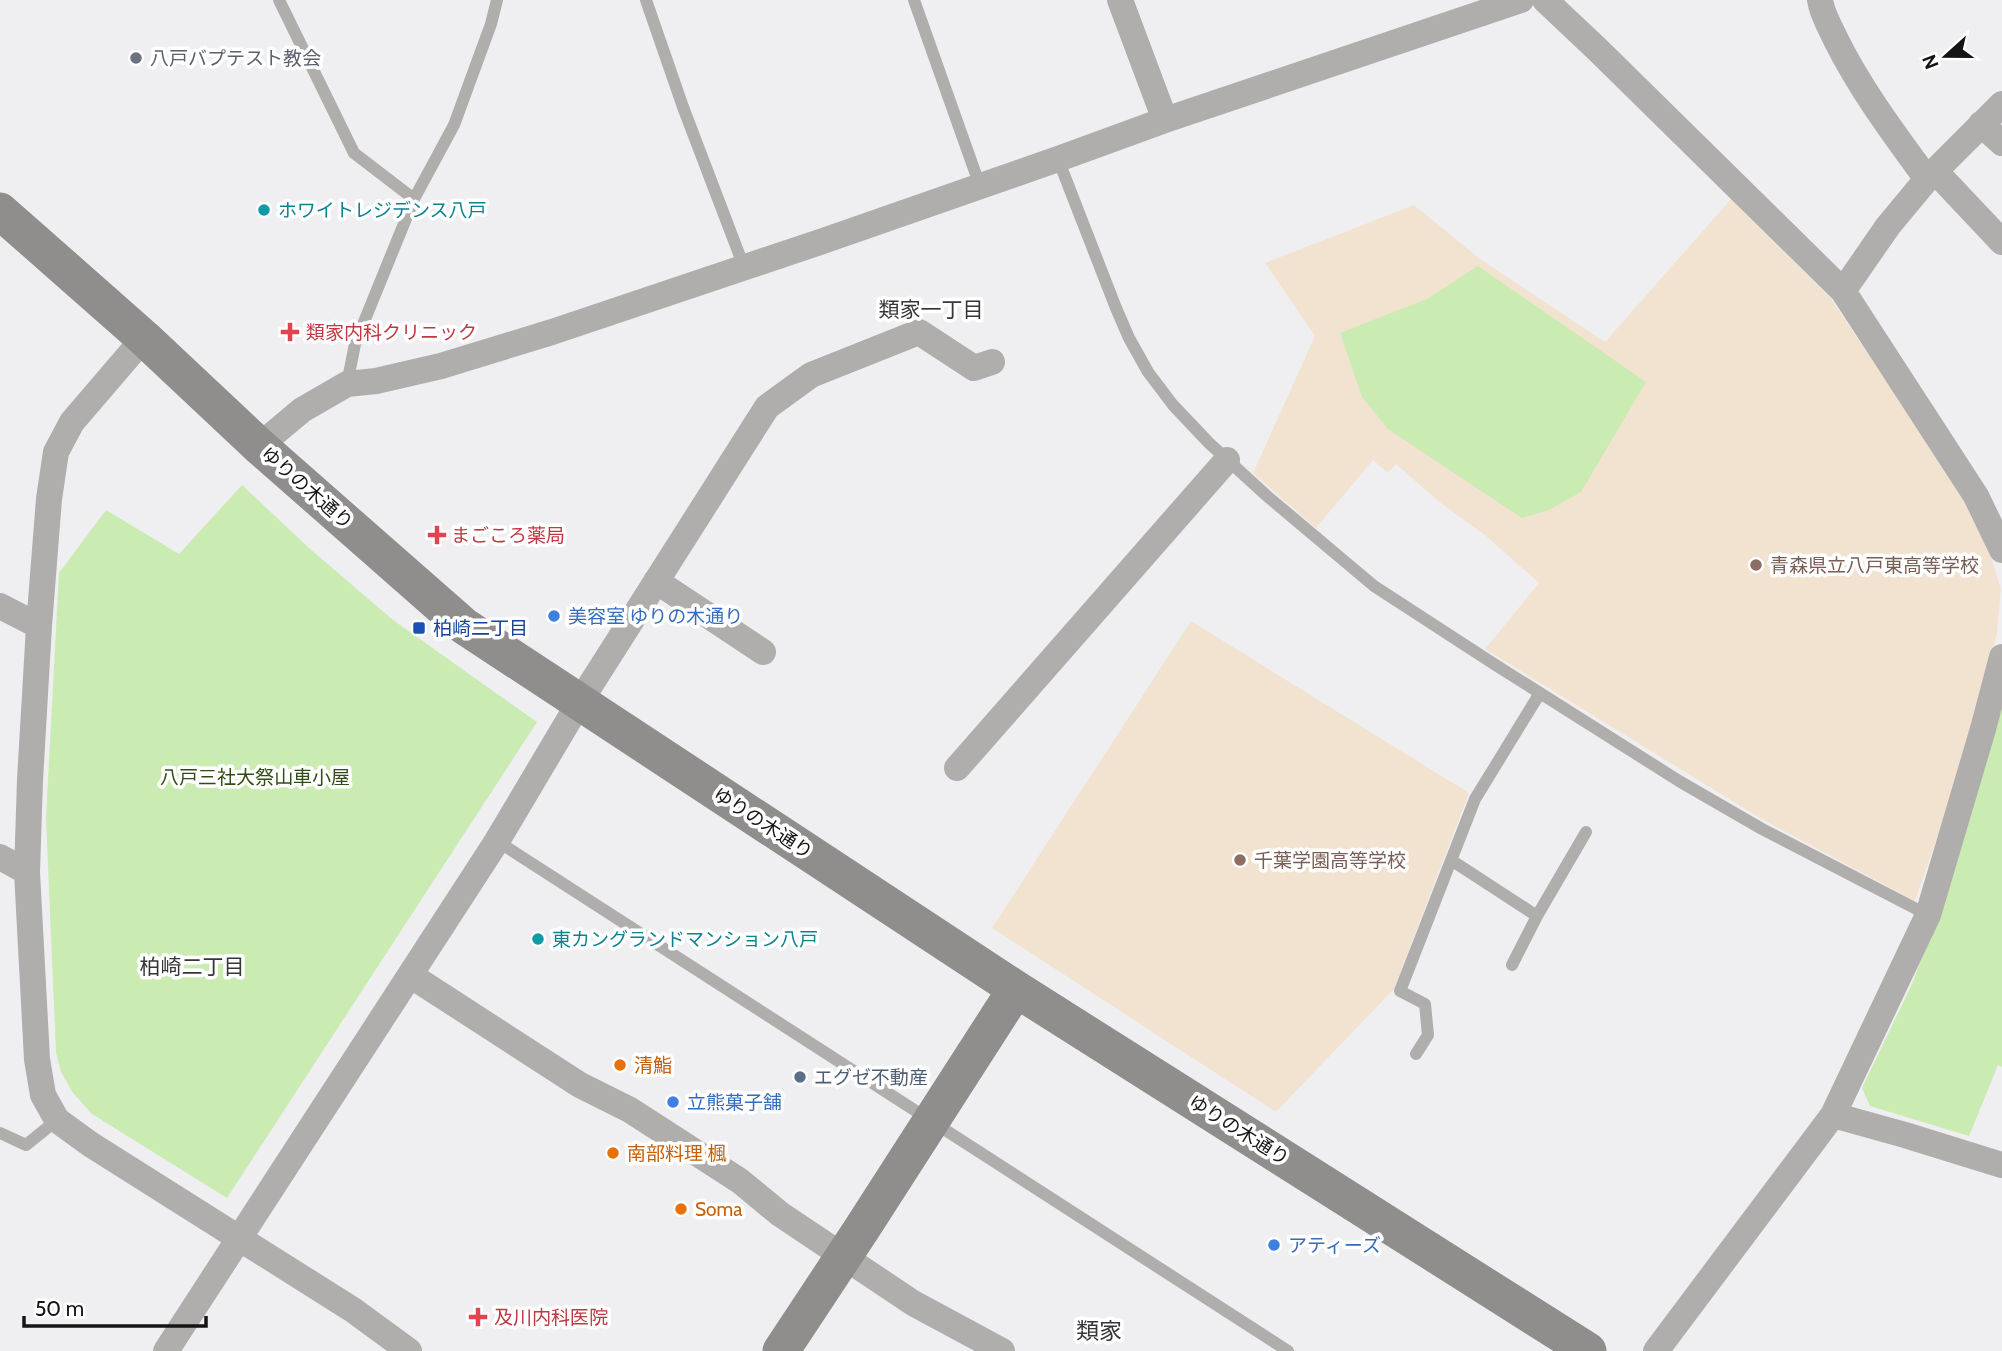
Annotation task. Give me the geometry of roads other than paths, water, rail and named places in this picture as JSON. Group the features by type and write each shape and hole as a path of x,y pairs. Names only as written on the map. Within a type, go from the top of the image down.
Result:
{"street":[{"path":"1120,0 1165,120"},
{"path":"259,446 302,410 347,384 376,381 441,366 552,332 1521,0"},
{"path":"1545,0 1843,291 1976,496 2002,550"},
{"path":"1820,0 1822,11 1850,68 1888,127 1931,175 2002,243"},
{"path":"1843,291 1888,226 1931,175 2002,104"},
{"path":"1981,124 2002,144"},
{"name":"ゆりの木通り","path":"0,211 144,338 259,446 464,626 1016,989 1588,1351"},
{"path":"166,1351 497,841 579,703 767,407 811,375 919,332 974,368 992,362"},
{"path":"144,338 72,422 56,452 49,499 39,626 27,872 37,1059 43,1095 57,1120 90,1144 353,1310 409,1351"},
{"path":"957,768 1227,460"},
{"path":"656,580 763,652"},
{"path":"0,606 39,626"},
{"path":"1656,1351 1833,1115 1928,915 2002,657"},
{"path":"0,857 27,872"},
{"path":"410,975 580,1085 630,1110 740,1181 780,1214 913,1303 1002,1351"},
{"path":"781,1351 1016,989"},
{"path":"1833,1115 2002,1165"}],"lane":[{"path":"279,0 354,153 414,199"},
{"path":"347,384 355,344 414,199 454,125 491,24 497,0"},
{"path":"646,0 683,107 744,267"},
{"path":"914,0 980,186"},
{"path":"1058,159 1104,280 1129,338 1148,372 1173,405 1227,460 1374,586 1679,781 1762,829 1928,915"},
{"path":"1416,1054 1428,1035 1425,1004 1399,991 1475,799 1540,693"},
{"path":"1512,965 1586,832"},
{"path":"497,841 1288,1351"},
{"path":"1451,860 1537,916"},
{"path":"0,1133 26,1145 57,1120"}],"place":[{"name":"八戸バプテスト教会","path":"136,58"},
{"name":"ホワイトレジデンス八戸","path":"264,210"},
{"name":"類家内科クリニック","path":"290,332"},
{"name":"まごころ薬局","path":"437,535"},
{"name":"青森県立八戸東高等学校","path":"1756,565"},
{"name":"美容室 ゆりの木通り","path":"554,616"},
{"name":"柏崎二丁目","path":"419,628"},
{"name":"千葉学園高等学校","path":"1240,860"},
{"name":"東カングランドマンション八戸","path":"538,939"},
{"name":"清鮨","path":"620,1065"},
{"name":"エグゼ不動産","path":"800,1077"},
{"name":"立熊菓子舗","path":"673,1102"},
{"name":"南部料理 楓","path":"613,1153"},
{"name":"Soma","path":"681,1209"},
{"name":"アティーズ","path":"1274,1245"},
{"name":"及川内科医院","path":"478,1317"}],"district":[{"name":"類家一丁目","path":"931,309"},
{"name":"柏崎二丁目","path":"192,966"},
{"name":"類家","path":"1099,1331"}],"park label":[{"name":"八戸三社大祭山車小屋","path":"255,777"}]}
